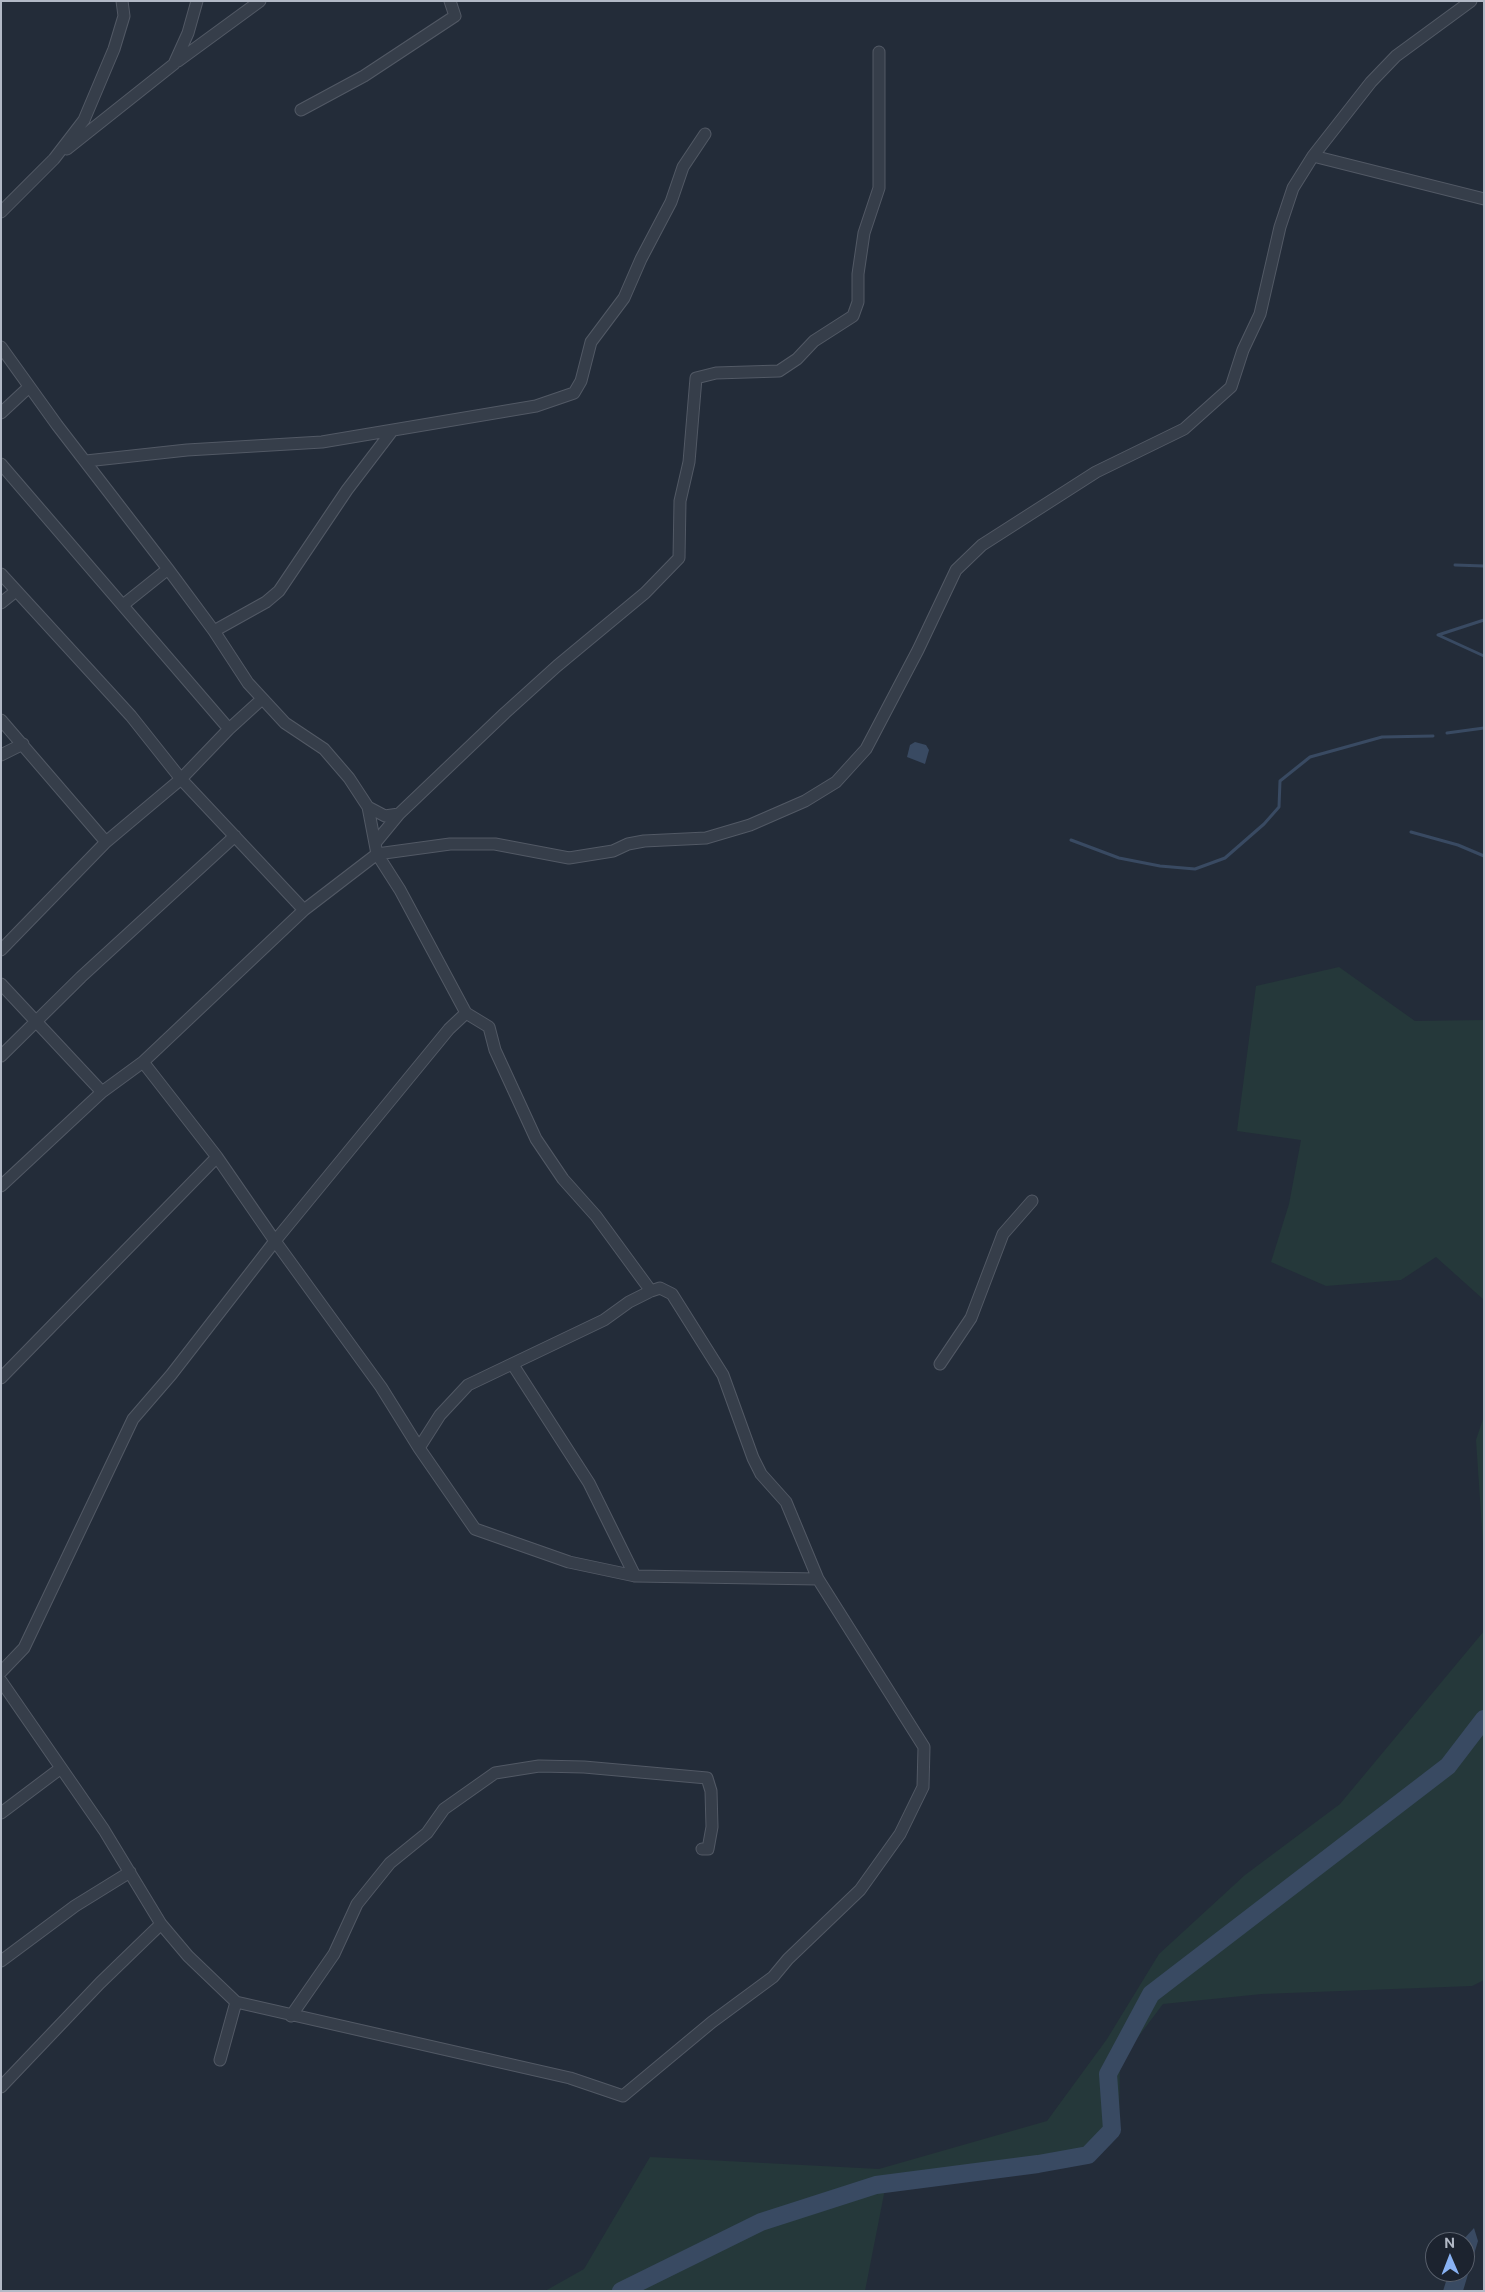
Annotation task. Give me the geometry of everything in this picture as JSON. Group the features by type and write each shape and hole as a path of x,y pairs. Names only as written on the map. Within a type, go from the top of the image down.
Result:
{"street":[{"path":"54,159 84,120 114,49 124,16 122,1"},
{"path":"174,64 188,32 197,1"},
{"path":"1,212 54,159 174,64 260,1"},
{"path":"300,110 364,76 455,16 450,1"},
{"path":"377,848 450,844 495,844 569,858 613,850 644,841 706,838 750,825 805,801 836,782 866,748 918,650 956,570 982,545 1096,472 1184,429 1231,387 1243,350 1260,314 1280,228 1293,188 1313,156 1371,82 1396,56 1471,1"},
{"path":"1,1186 102,1092 142,1062 304,910 377,848 399,814 511,707 645,593 678,558 680,501 689,462 696,378 716,373 779,371 797,358 814,341 853,316 858,302 858,274 864,232 879,188 879,52"},
{"path":"86,461 187,450 322,442 536,406 574,393 582,382 591,342 624,298 640,259 671,202 683,167 705,134"},
{"path":"1313,156 1484,200"},
{"path":"1,347 29,387 214,631 248,683 285,723 324,749 349,778 368,807 377,848 466,1013 489,1027 495,1050 536,1138 563,1179 596,1216 651,1291"},
{"path":"1,413 29,387"},
{"path":"214,631 266,602 279,592 347,490 392,431"},
{"path":"1,464 229,729"},
{"path":"123,605 168,569"},
{"path":"1,574 131,716 181,778 304,910"},
{"path":"1,602 16,591"},
{"path":"1,950 106,842 181,778 229,729 262,699"},
{"path":"1,720 106,842"},
{"path":"1,755 23,744"},
{"path":"368,807 384,816 399,814"},
{"path":"1,1056 36,1021 235,836"},
{"path":"1,984 102,1092"},
{"path":"1,1672 24,1648 133,1419 171,1375 274,1241 449,1029 466,1013"},
{"path":"142,1062 216,1157 274,1241 381,1387 419,1448 474,1529 569,1562 635,1576 818,1579"},
{"path":"1,1378 216,1157"},
{"path":"940,1364 971,1318 1003,1234 1032,1201"},
{"path":"1,1681 130,1872 161,1924 188,1956 236,2002 570,2078 623,2096 712,2022 773,1977 788,1959 860,1890 900,1834 922,1787 924,1747 818,1579 786,1502 761,1474 753,1458 723,1375 672,1294 660,1288 651,1291 629,1302 604,1320 468,1385 440,1415 419,1448"},
{"path":"513,1365 589,1483 635,1576"},
{"path":"291,2016 334,1954 357,1904 390,1863 428,1833 444,1809 495,1773 539,1766 584,1767 707,1778 712,1791 712,1827 708,1849 702,1849"},
{"path":"1,1813 61,1768"},
{"path":"1,1961 75,1906 130,1872"},
{"path":"1,2087 100,1983 161,1924"},
{"path":"220,2060 236,2002"}],"shaded area":[{"path":"1339,967 1415,1021 1484,1020 1484,1300 1436,1257 1401,1280 1326,1286 1271,1262 1289,1204 1301,1140 1237,1131 1256,986"},
{"path":"1484,1416 1484,1559 1476,1440"},
{"path":"1484,1631 1484,1980 1472,1986 1262,1994 1163,2004 1120,2061 1119,2132 1092,2156 1028,2170 885,2189 865,2291 545,2291 584,2269 650,2157 879,2169 1047,2121 1107,2039 1159,1954 1245,1875 1340,1804"}],"water":[{"path":"915,742 926,745 929,750 925,764 907,757 910,745"},
{"path":"1474,2228 1478,2241 1475,2251 1475,2232 1470,2232"},
{"path":"1446,2282 1466,2282 1463,2291 1443,2291"}],"waterway":[{"path":"1455,565 1484,566"},
{"path":"1484,620 1438,635 1484,656"},
{"path":"1447,733 1484,728"},
{"path":"1071,840 1119,858 1160,866 1195,869 1225,858 1264,824 1279,807 1280,781 1310,757 1382,737 1433,736"},
{"path":"1411,832 1458,845 1484,856"},
{"path":"621,2291 761,2222 876,2185 1038,2164 1088,2155 1112,2130 1108,2074 1151,1994 1448,1766 1484,1719"}]}
